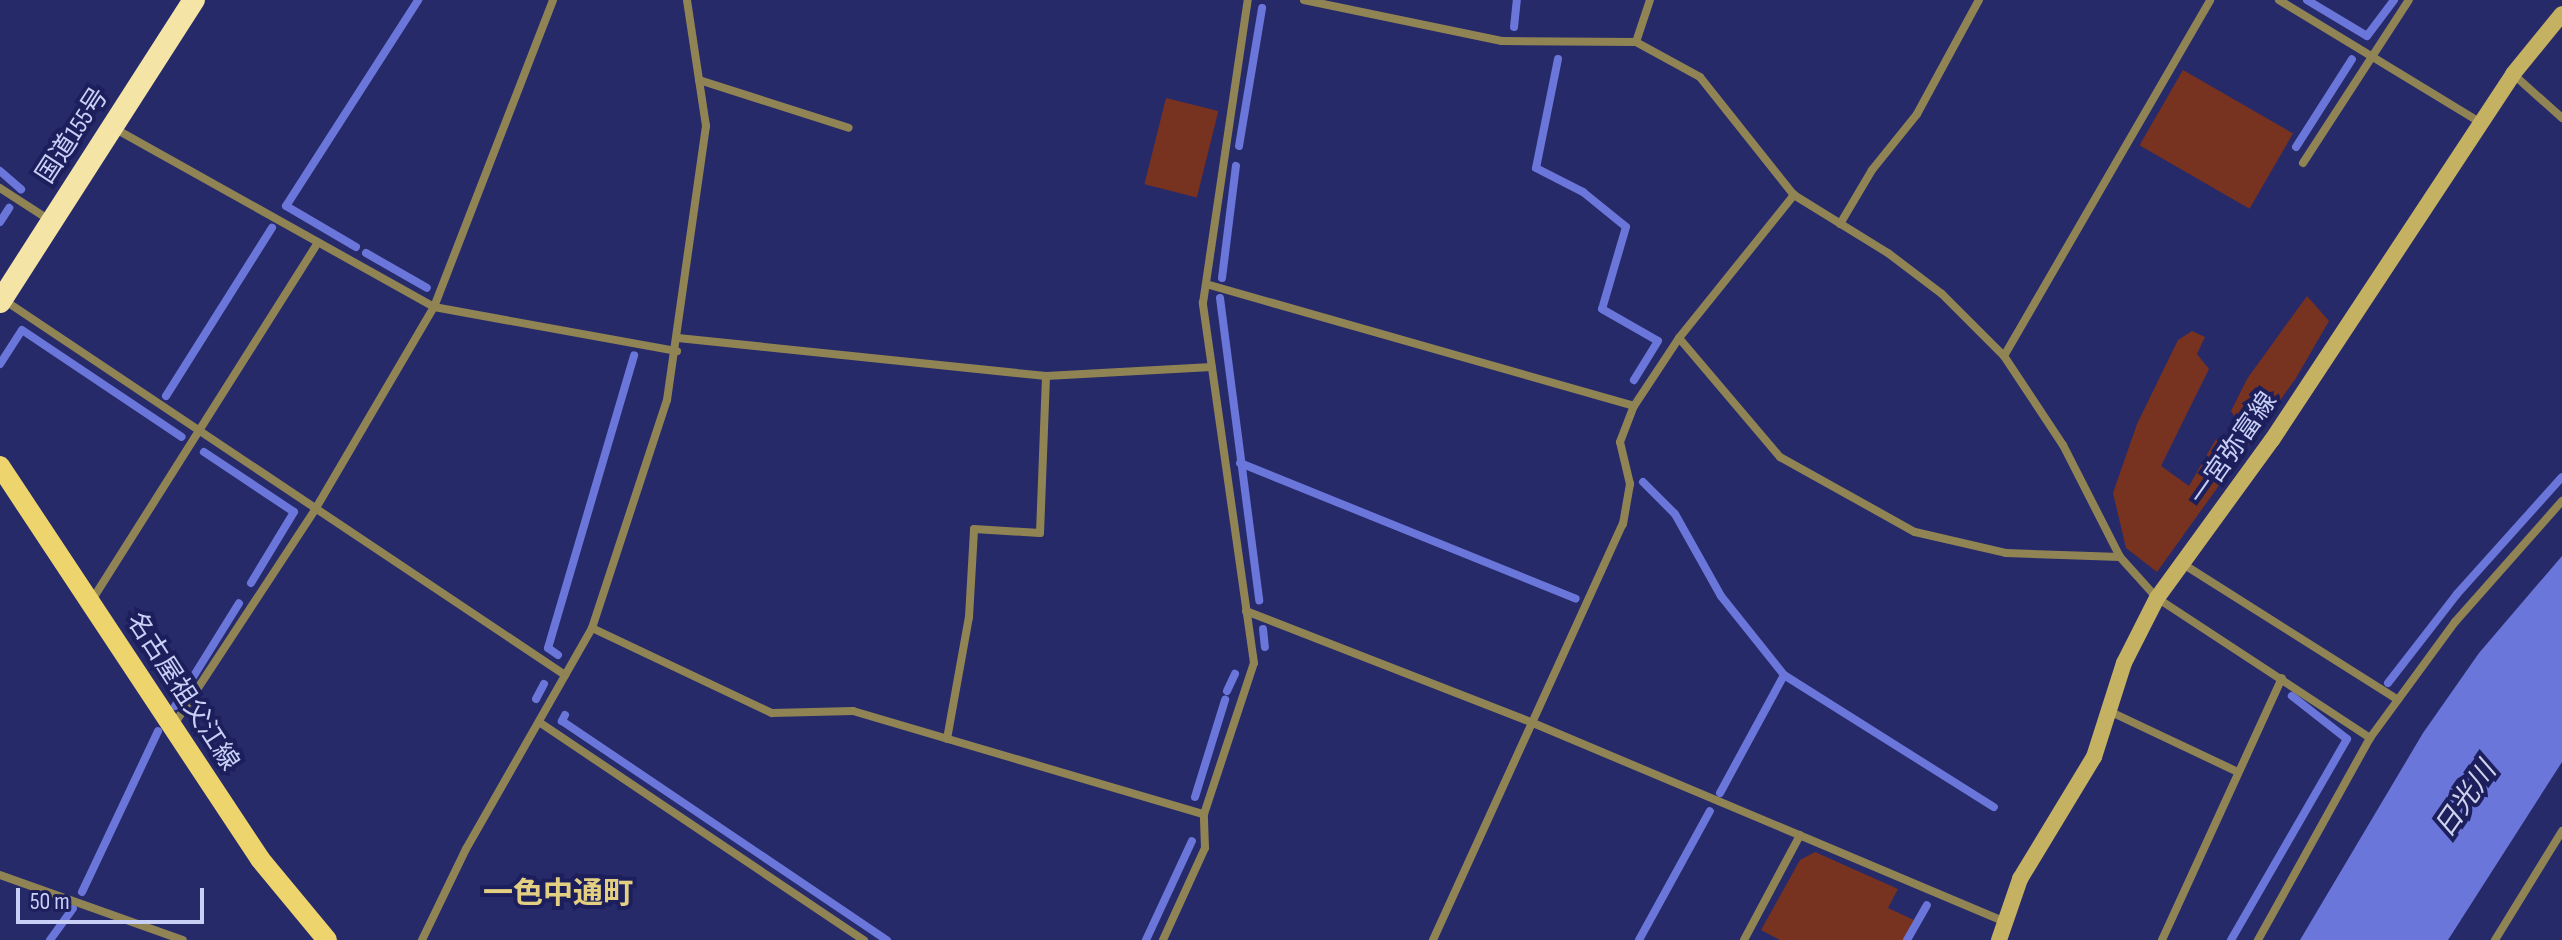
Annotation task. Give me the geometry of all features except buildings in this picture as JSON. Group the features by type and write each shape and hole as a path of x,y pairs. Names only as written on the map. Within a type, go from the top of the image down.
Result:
{"highway":[{"name":"国道155号","path":"1,301 194,0"}],"main road":[{"name":"一宮弥富線","path":"1999,940 2003,921 2020,879 2094,757 2111,712 2124,663 2157,598 2281,427 2513,74 2562,14"},
{"name":"名古屋祖父江線","path":"0,466 260,859 327,940"}],"street":[{"path":"173,727 316,508 434,307 553,0"},
{"path":"422,940 466,849 542,724 592,628 667,400 677,351 706,126 687,0"},
{"path":"1163,940 1205,848 1204,814 1254,663 1203,303 1248,0"},
{"path":"1304,0 1502,41 1636,42 1700,77 1794,195 1942,294 2004,356 2063,445 2120,557 2157,598 2370,738"},
{"path":"1636,42 1650,0"},
{"path":"1840,224 1872,170 1917,114 1979,0"},
{"path":"2004,356 2210,0"},
{"path":"2279,0 2480,122"},
{"path":"2303,163 2409,0"},
{"path":"2513,74 2562,118"},
{"path":"699,80 849,128"},
{"path":"112,127 434,307 677,351"},
{"path":"0,188 52,221"},
{"path":"1433,940 1623,524 1630,484 1620,442 1634,406 1679,338 1794,195"},
{"path":"92,601 318,242"},
{"path":"1206,284 1634,406"},
{"path":"1,301 565,675"},
{"path":"678,338 1046,376 1100,377 1212,367"},
{"path":"1679,338 1780,457 1915,532 2006,553 2120,557"},
{"path":"947,739 969,617 974,529 1040,533 1046,376"},
{"path":"2258,940 2370,738 2455,622 2562,501"},
{"path":"2182,564 2398,700"},
{"path":"1246,611 1533,723 2003,921"},
{"path":"592,628 772,713 853,711 1204,814"},
{"path":"2162,940 2282,678"},
{"path":"2111,712 2238,772"},
{"path":"542,724 864,940"},
{"path":"2495,940 2562,831"},
{"path":"1744,940 1800,835"},
{"path":"0,875 183,940"}],"shaded area":[{"path":"2183,70 2293,134 2249,209 2140,145"},
{"path":"1166,98 1218,111 1197,197 1144,184"},
{"path":"2307,296 2329,321 2296,378 2157,572 2126,548 2113,493 2137,424 2178,340 2192,331 2205,337 2197,354 2209,369 2161,466 2189,486 2216,439 2225,442 2239,423 2231,411 2247,379"},
{"path":"1815,852 1898,889 1888,908 1914,920 1903,940 1780,940 1761,930 1800,860"}],"water":[{"name":"日光川","path":"2562,556 2562,762 2448,940 2300,940 2423,733 2479,653"}],"waterway":[{"path":"356,247 286,206 418,0"},
{"path":"1514,27 1517,0"},
{"path":"2307,0 2367,36 2394,0"},
{"path":"1239,146 1262,8"},
{"path":"1558,59 1536,168 1583,192 1626,227 1602,309 1658,341 1634,380"},
{"path":"2296,147 2352,59"},
{"path":"1222,278 1236,166"},
{"path":"0,171 21,189"},
{"path":"0,222 9,208"},
{"path":"166,396 272,228"},
{"path":"366,253 427,288"},
{"path":"1220,298 1259,600"},
{"path":"0,364 22,330 182,437"},
{"path":"558,655 548,648 634,355"},
{"path":"204,452 294,512 251,583"},
{"path":"1240,463 1576,599"},
{"path":"2388,683 2457,594 2562,477"},
{"path":"1643,482 1675,514 1721,596 1784,675 1994,807"},
{"path":"175,706 239,603"},
{"path":"1263,629 1265,647"},
{"path":"1227,691 1235,674"},
{"path":"1720,793 1784,675"},
{"path":"536,699 544,684"},
{"path":"2231,940 2347,739 2292,696"},
{"path":"1195,797 1225,700"},
{"path":"565,715 562,721 887,940"},
{"path":"82,892 158,731"},
{"path":"1639,940 1710,811"},
{"path":"1146,940 1192,841"},
{"path":"1907,940 1927,905"},
{"path":"50,940 73,908"}],"district":[{"name":"一色中通町","path":"558,894"}]}
